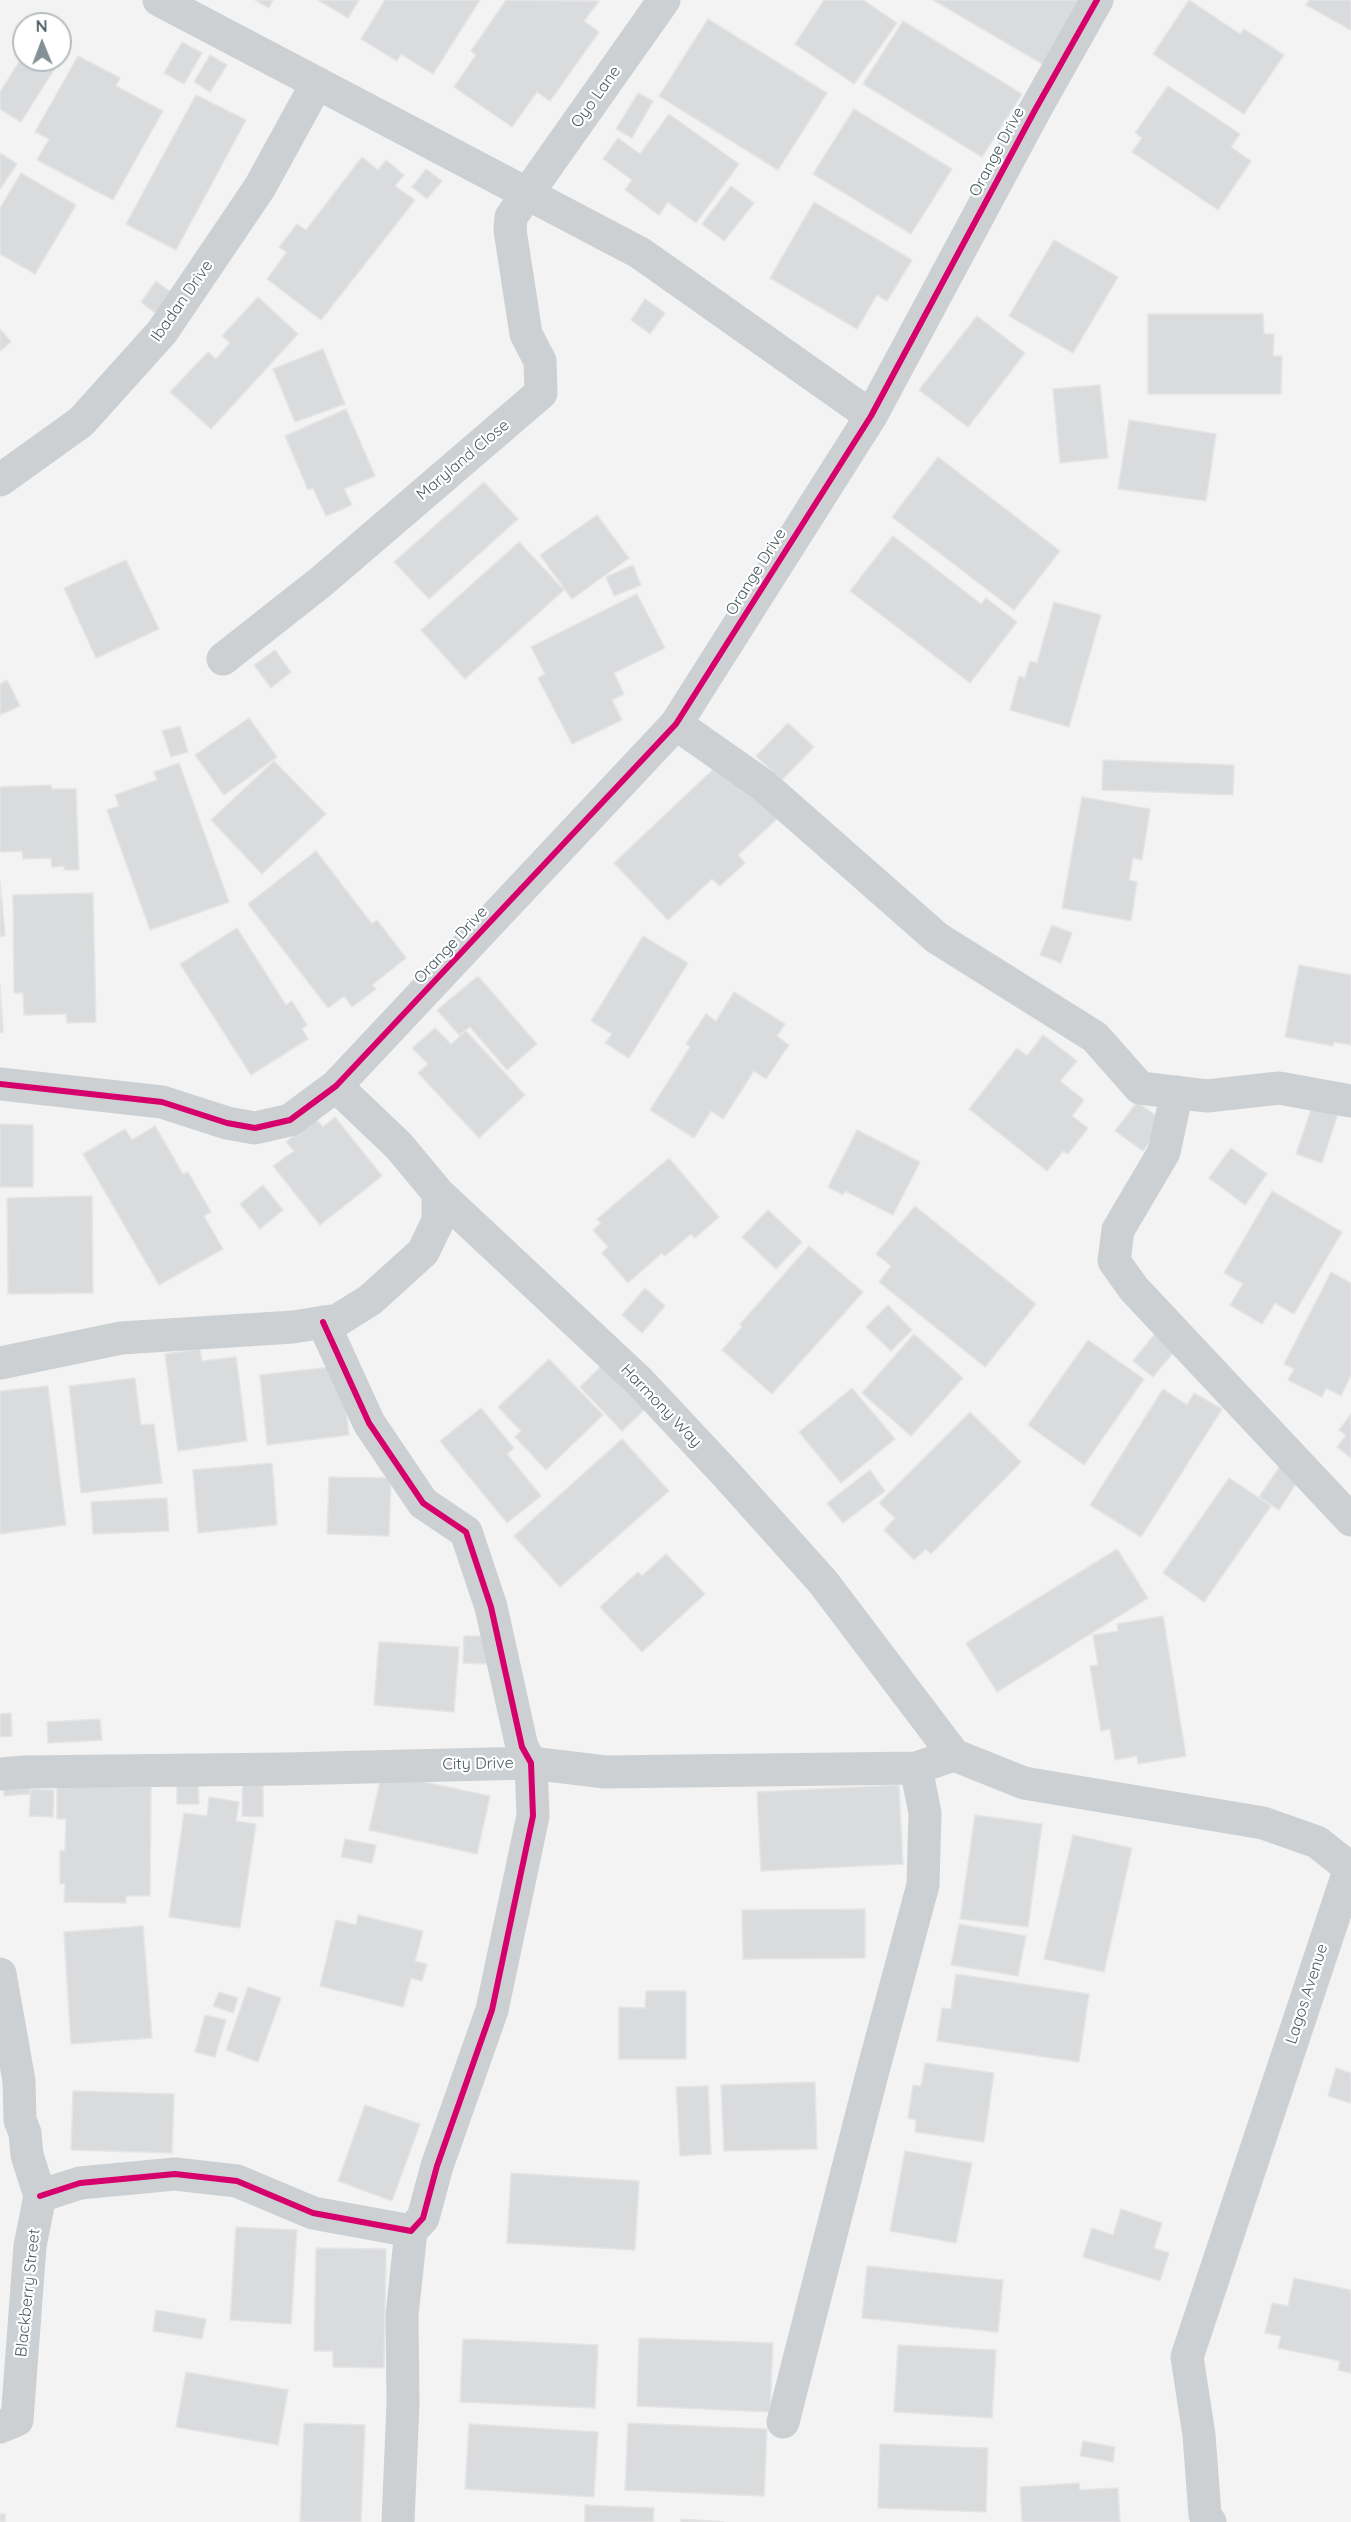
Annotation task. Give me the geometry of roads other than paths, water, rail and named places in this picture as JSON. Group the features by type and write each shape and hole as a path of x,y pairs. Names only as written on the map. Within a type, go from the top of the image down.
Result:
{"street":[{"path":"159,0 640,253 871,416"},
{"name":"Oyo Lane","path":"526,193 664,0"},
{"name":"Orange Drive","path":"0,1084 162,1102 255,1128 290,1120 336,1086 676,724 871,416 1035,110 1097,0"},
{"name":"Ibadan Drive","path":"0,480 81,422 162,332 260,187 317,83"},
{"name":"Maryland Close","path":"223,658 322,581 541,393 540,361 526,334 510,230 511,217 526,193"},
{"path":"676,724 763,785 937,938 1095,1037 1140,1088 1207,1096 1279,1088 1351,1101"},
{"name":"Harmony Way","path":"336,1086 399,1146 438,1193 639,1381 727,1475 823,1582 954,1755"},
{"path":"1177,1092 1164,1152 1118,1230 1114,1261 1134,1289 1351,1520"},
{"path":"0,1364 121,1338 293,1327 338,1320 370,1300 423,1252 438,1221 438,1193"},
{"path":"323,1322 369,1423 423,1503 466,1532 491,1607 522,1747 531,1763 533,1816 492,2010 437,2166 423,2218 411,2231 402,2315 398,2522"},
{"name":"City Drive","path":"0,1774 531,1763 605,1772 915,1768 954,1755"},
{"name":"Lagos Avenue","path":"954,1755 1024,1783 1263,1822 1317,1842 1350,1868 1186,2356 1199,2435 1205,2515 1210,2522"},
{"path":"783,2422 923,1886 925,1813 915,1768"},
{"name":"Blackberry Street","path":"0,1974 19,2081 20,2120 25,2133 27,2154 40,2196 30,2247 16,2420 0,2427"},
{"path":"40,2196 80,2183 175,2174 237,2181 313,2213 411,2231"}]}
